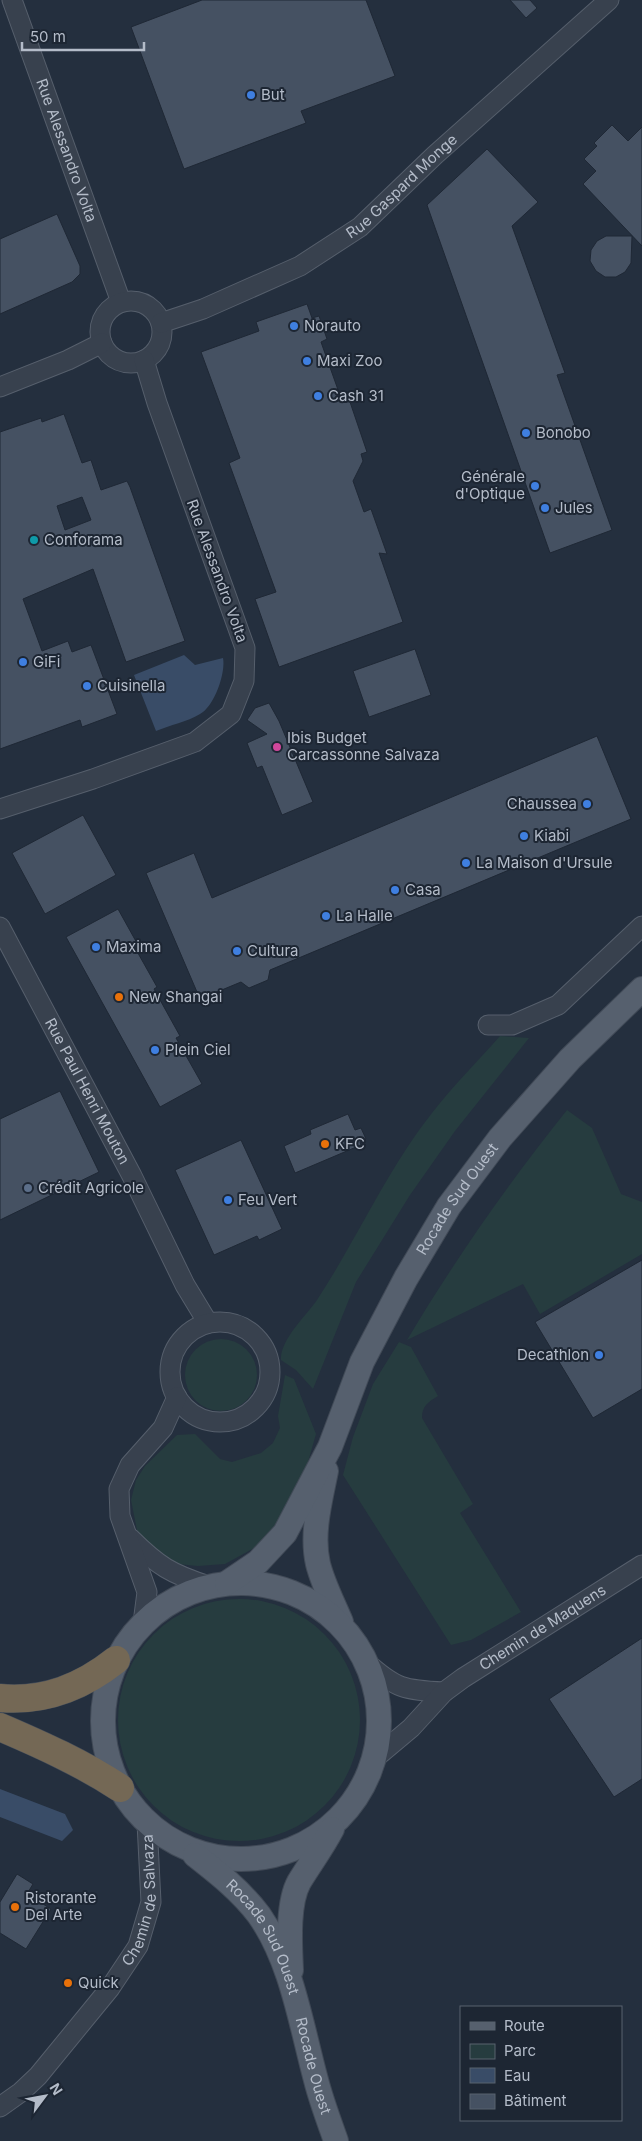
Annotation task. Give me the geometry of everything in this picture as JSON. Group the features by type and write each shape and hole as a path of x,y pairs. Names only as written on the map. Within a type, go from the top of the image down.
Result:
{"highway":[{"path":"0,1698 30,1698 77,1686 94,1677 116,1660"},
{"path":"0,1727 84,1766 120,1788"}],"main road":[{"name":"Rocade Sud Ouest","path":"218,1584 258,1562 285,1532 330,1447 362,1362 406,1278 449,1206 500,1138 551,1080 642,989"},
{"name":"Rocade Sud Ouest","path":"330,1447 317,1518 316,1548 323,1580 343,1627"},
{"path":"218,1584 259,1584 290,1591 318,1606 343,1627 366,1662 375,1685 379,1710 379,1734 374,1759 361,1790 352,1805 335,1824 310,1842 281,1854 257,1858 218,1858 188,1849 167,1838 147,1823 132,1807 120,1788 107,1758 102,1724 106,1691 116,1660 128,1640 162,1606 185,1594 218,1584"},
{"name":"Rocade Sud Ouest","path":"292,1989 290,1942 292,1909 298,1884 319,1854 335,1824"},
{"name":"Rocade Sud Ouest","path":"188,1849 238,1890 259,1916 278,1950 292,1989"},
{"name":"Rocade Ouest","path":"292,1989 316,2083 336,2141"}],"street":[{"name":"Rue Alessandro Volta","path":"12,0 121,302"},
{"name":"Rue Gaspard Monge","path":"161,323 203,309 300,266 360,227 436,155 609,0"},
{"path":"134,300 146,304 156,312 161,323 163,334 160,345 153,354 144,360 132,363 120,361 109,354 102,343 100,331 103,319 110,308 121,302 134,300"},
{"path":"0,387 68,360 102,343"},
{"name":"Rue Alessandro Volta","path":"0,809 93,779 195,742 231,714 244,681 245,648 160,411 144,360"},
{"path":"488,1025 512,1025 558,1005 642,926"},
{"name":"Rue Paul Henri Mouton","path":"0,927 127,1167 185,1285 202,1325"},
{"path":"222,1322 236,1324 254,1334 267,1353 271,1369 270,1383 265,1396 256,1408 244,1417 231,1421 213,1422 184,1409 177,1397 170,1377 171,1360 178,1345 202,1325 222,1322"},
{"path":"143,1623 147,1592 120,1516 119,1489 130,1465 162,1428 177,1397"},
{"path":"162,1428 197,1416"},
{"path":"126,1534 154,1562 168,1571 218,1584"},
{"name":"Chemin de Maquens","path":"374,1759 411,1728 444,1692 463,1678 642,1565"},
{"path":"366,1662 387,1681 400,1687 416,1692 444,1692"},
{"name":"Chemin de Salvaza","path":"0,2107 22,2092 38,2076 110,1988 138,1946 151,1902 147,1823"}],"green space":[{"path":"500,1036 529,1038 455,1131 410,1195 356,1282 313,1389 296,1370 281,1360 282,1352 289,1337 332,1277 386,1181 416,1135 448,1093"},
{"path":"567,1110 592,1128 621,1194 642,1202 642,1254 540,1314 523,1284 407,1340 483,1222"},
{"path":"228,1339 247,1349 255,1361 257,1375 255,1389 247,1401 235,1409 214,1411 195,1401 187,1389 185,1368 195,1349 207,1341"},
{"path":"399,1342 411,1347 438,1396 426,1405 422,1418 473,1504 460,1513 521,1612 471,1640 451,1645 343,1475 353,1437 373,1384"},
{"path":"285,1375 294,1379 316,1434 304,1476 273,1533 256,1547 225,1564 198,1566 177,1564 147,1547 137,1530 131,1500 136,1480 145,1466 177,1435 195,1434 220,1459 232,1462 261,1453 273,1443 280,1428 278,1416"},
{"path":"239,1599 263,1602 285,1609 306,1620 324,1635 339,1653 350,1674 357,1696 360,1720 357,1744 350,1766 339,1787 324,1805 306,1820 285,1831 263,1838 239,1841 215,1838 193,1831 172,1820 154,1805 139,1787 128,1766 121,1744 118,1720 121,1696 128,1674 139,1653 154,1635 172,1620 193,1609 215,1602"}],"water":[{"path":"184,655 195,665 223,658 223,672 218,689 210,704 200,714 156,731 134,675"},
{"path":"0,1789 65,1814 73,1830 62,1841 0,1817"}],"building":[{"name":"But","path":"202,0 366,0 395,76 301,111 306,123 184,169 131,27"},
{"path":"510,0 530,0 537,8 526,18"},
{"path":"612,125 628,141 642,127 642,246 583,184 596,171 584,159 597,146 594,143"},
{"path":"487,149 538,202 512,226 565,373 557,375 612,530 550,553 427,205"},
{"path":"57,214 80,266 80,274 72,282 0,314 0,239"},
{"path":"606,236 632,236 631,263 625,272 616,277 605,277 596,271 590,261 591,250 597,241"},
{"path":"307,304 312,318 319,316 327,339 321,342 342,401 349,399 367,452 361,454 363,461 353,481 364,512 371,509 387,554 379,553 403,622 279,667 255,599 276,592 229,463 240,458 201,352 259,331 256,322"},
{"path":"64,414 82,463 91,460 101,490 127,481 185,641 126,662 93,569 23,599 42,651 68,641 72,652 91,645 117,714 82,727 80,720 0,749 0,432 41,418 42,422","holes":["82,497 91,520 65,530 57,506"]},
{"path":"415,649 431,695 369,717 353,671"},
{"path":"269,703 279,721 313,802 282,815 262,766 257,768 247,743 267,734 247,720 255,708"},
{"path":"597,736 631,819 270,970 268,980 249,988 241,982 200,999 146,873 194,853 212,898"},
{"path":"83,815 116,875 45,914 12,853"},
{"path":"118,909 138,945 134,946 157,987 154,989 180,1036 176,1038 202,1084 160,1107 66,937"},
{"path":"60,1091 99,1172 0,1220 0,1119"},
{"name":"KFC","path":"348,1114 355,1130 361,1128 366,1139 360,1142 361,1145 295,1173 284,1146 311,1134 310,1130"},
{"name":"Feu Vert","path":"241,1140 282,1229 259,1240 257,1236 214,1255 175,1170"},
{"name":"Decathlon","path":"642,1260 642,1389 593,1418 535,1322"},
{"path":"642,1638 642,1779 614,1797 549,1699"},
{"path":"17,1874 33,1884 27,1894 51,1909 26,1949 0,1933 0,1902"}],"place":[{"name":"But","path":"251,95"},
{"name":"Norauto","path":"294,326"},
{"name":"Maxi Zoo","path":"307,361"},
{"name":"Cash 31","path":"318,396"},
{"name":"Bonobo","path":"526,433"},
{"name":"Générale d'Optique","path":"535,486"},
{"name":"Jules","path":"545,508"},
{"name":"Conforama","path":"34,540"},
{"name":"GiFi","path":"23,662"},
{"name":"Cuisinella","path":"87,686"},
{"name":"Ibis Budget Carcassonne Salvaza","path":"277,747"},
{"name":"Chaussea","path":"587,804"},
{"name":"Kiabi","path":"524,836"},
{"name":"La Maison d'Ursule","path":"466,863"},
{"name":"Casa","path":"395,890"},
{"name":"La Halle","path":"326,916"},
{"name":"Maxima","path":"96,947"},
{"name":"Cultura","path":"237,951"},
{"name":"New Shangai","path":"119,997"},
{"name":"Plein Ciel","path":"155,1050"},
{"name":"KFC","path":"325,1144"},
{"name":"Crédit Agricole","path":"28,1188"},
{"name":"Feu Vert","path":"228,1200"},
{"name":"Decathlon","path":"599,1355"},
{"name":"Ristorante Del Arte","path":"15,1907"},
{"name":"Quick","path":"68,1983"}]}
